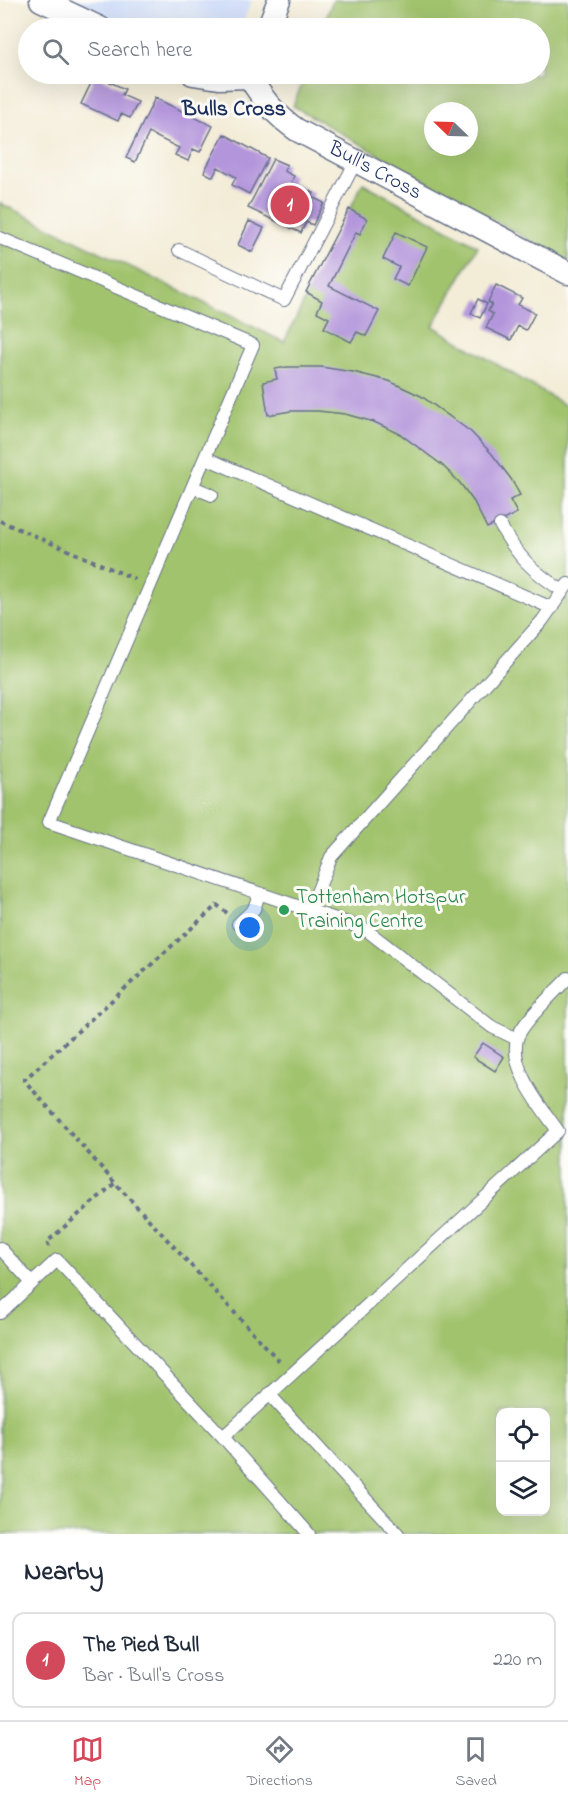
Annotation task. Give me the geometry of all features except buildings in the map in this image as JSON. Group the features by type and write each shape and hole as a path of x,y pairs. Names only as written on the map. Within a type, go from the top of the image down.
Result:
{"street":[{"path":"41,0 79,18"},
{"path":"272,18 279,0"},
{"name":"Bull's Cross","path":"255,84 267,105 297,130 568,273"}],"lane":[{"path":"179,250 284,300 356,161"},
{"path":"0,238 253,345 49,822 365,930 492,1027 517,1039"},
{"path":"206,458 552,608"},
{"path":"193,487 212,495"},
{"path":"310,910 331,857 552,608 566,588 544,579 526,564 513,548 500,525"},
{"path":"238,924 254,909 259,894"},
{"path":"223,1437 563,1130 525,1082 517,1062 517,1039 522,1028 568,978"},
{"path":"0,1248 32,1283"},
{"path":"0,1313 57,1260 223,1437 309,1534"},
{"path":"269,1394 398,1534"}],"path":[{"path":"0,521 150,585"},
{"path":"238,924 217,905 24,1080 115,1183 291,1374"},
{"path":"57,1260 47,1242 115,1183"}],"shaded area":[{"path":"63,0 252,0 245,18 102,18"}],"green space":[{"path":"333,0 568,0 568,262 293,106 302,84 550,84 550,18 326,18"},
{"name":"Tottenham Hotspur Training Centre","path":"363,183 478,246 433,326 568,407 568,1534 0,1534 0,203 284,342"}],"place":[{"name":"The Pied Bull","path":"290,205"},
{"name":"Tottenham Hotspur Training Centre","path":"284,910"}],"district":[{"name":"Bulls Cross","path":"234,110"}]}
